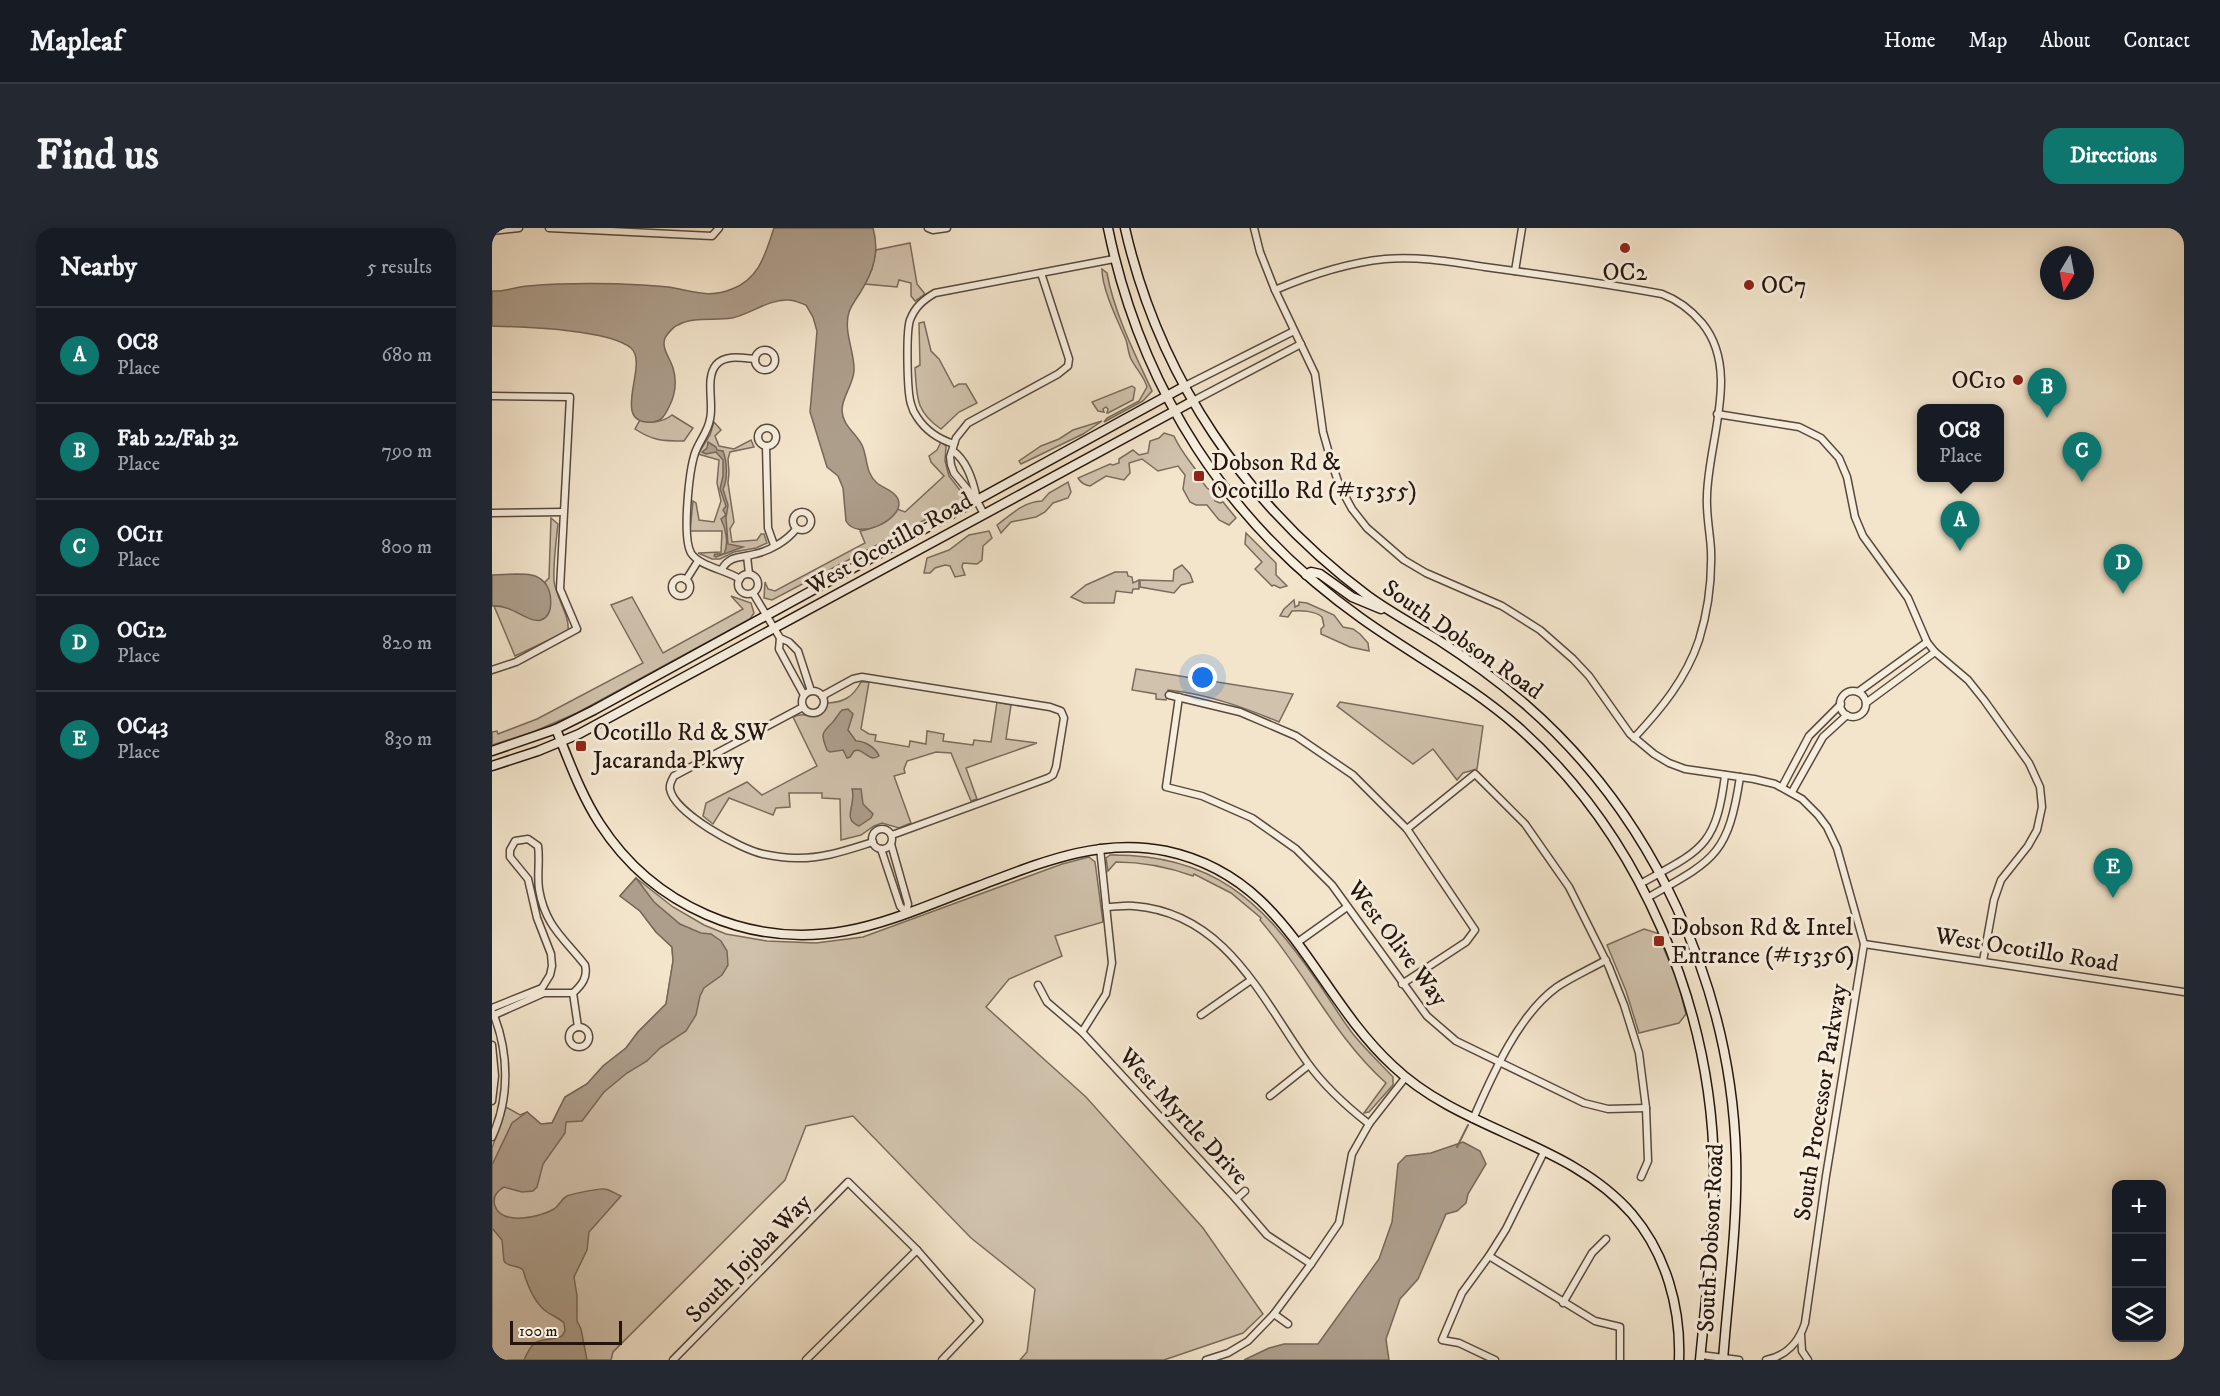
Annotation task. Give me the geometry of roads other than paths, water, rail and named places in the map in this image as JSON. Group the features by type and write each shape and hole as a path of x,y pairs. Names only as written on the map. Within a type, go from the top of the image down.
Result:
{"main road":[{"name":"South Dobson Road","path":"1108,228 1114,259 1135,327 1166,397 1197,449 1226,490 1263,533 1306,575 1362,619 1478,694 1520,729 1566,777 1584,800 1608,831 1640,884 1683,982 1698,1035 1708,1088 1714,1170 1701,1358"},
{"name":"South Dobson Road","path":"1125,228 1150,311 1185,386 1231,461 1263,501 1310,550 1349,581 1484,672 1528,707 1559,736 1607,792 1644,846 1659,873 1694,948 1711,1000 1723,1049 1732,1103 1736,1185 1723,1359"},
{"name":"West Ocotillo Road","path":"492,751 556,729 767,616 1185,386"},
{"name":"West Ocotillo Road","path":"492,766 561,742 1193,401"},
{"path":"1306,575 1311,572 1320,574 1352,597 1395,614"},
{"path":"556,729 586,800 613,842 648,880 694,910 744,928 794,935 844,931 871,925 1047,861 1074,852 1100,848 1149,848 1184,855 1228,875 1257,896 1279,918 1365,1037 1405,1078 1439,1102 1544,1152 1599,1183 1623,1204 1643,1229 1661,1262 1674,1299 1678,1326 1678,1360"}],"street":[{"path":"492,231 519,228"},
{"path":"549,228 712,236 719,228"},
{"path":"928,228 933,230 947,228"},
{"name":"South Processor Parkway","path":"1254,228 1260,252 1275,290 1314,374 1319,391 1323,432 1340,487 1367,528 1386,546 1411,564 1450,584 1502,606 1540,630 1573,659 1588,676 1642,746 1669,763 1685,769 1767,781 1782,787 1792,792 1818,815 1832,837 1840,857 1864,944 1826,1176 1806,1317 1801,1333"},
{"path":"1515,271 1522,228"},
{"path":"1275,290 1316,273 1365,261 1388,258 1433,260 1662,294 1686,307 1705,327 1716,349 1722,376 1708,479 1707,514 1711,566 1709,598 1692,657 1677,686 1655,716 1634,738"},
{"path":"977,501 975,486 959,455 924,427 915,416 910,404 908,334 910,320 916,308 934,293 1114,259"},
{"path":"984,514 977,501 954,472 950,458 961,430 968,423 1058,374 1068,366 1069,359 1041,273"},
{"name":"West Ocotillo Road","path":"1185,386 1294,331"},
{"name":"West Ocotillo Road","path":"1193,401 1301,344"},
{"path":"740,579 722,569 698,561 687,544 687,519 694,457 708,429 711,414 712,371 726,358 755,359"},
{"path":"492,396 570,397 560,589 577,628 516,662 492,670"},
{"path":"1717,414 1799,427 1816,435 1831,447 1844,468 1855,517 1863,536 1908,598 1927,642 1935,652 1968,680 2029,763 2040,788 2042,799 2037,830 2028,846 2001,880 1994,900 1983,962"},
{"path":"766,446 768,528 774,545"},
{"path":"954,472 965,466"},
{"path":"492,513 563,512"},
{"path":"722,569 731,559 756,554 790,537 796,529"},
{"path":"747,555 749,574"},
{"path":"686,580 698,561"},
{"path":"749,574 758,582 757,588 747,594 741,591 738,585 740,579 749,574"},
{"path":"753,592 780,638 789,642 798,651 811,691"},
{"path":"780,638 779,649 804,695"},
{"path":"1782,787 1809,736 1841,704 1846,693 1858,692 1927,642"},
{"path":"1841,704 1848,715 1861,714 1866,703 1935,652"},
{"path":"822,696 853,679 862,677 1050,707 1061,711 1064,718 1053,775 986,802 892,835"},
{"path":"811,691 822,696 824,703 818,712 807,712 802,706 804,695 811,691"},
{"path":"1858,692 1864,696 1866,703"},
{"path":"1169,695 1240,712 1296,736 1353,775 1407,829 1475,930 1466,942 1402,984"},
{"name":"West Olive Way","path":"1179,697 1166,787 1202,796 1252,818 1296,849 1332,885 1427,1016 1456,1041 1584,1103 1608,1109 1646,1108"},
{"path":"802,706 674,776 670,783 670,790 680,805 702,824 727,840 762,854 795,858 816,857 873,842"},
{"path":"1792,792 1823,737 1848,715"},
{"path":"1407,829 1475,774 1524,824 1569,887 1606,960 1624,1005 1639,1053 1646,1108 1648,1161 1641,1177"},
{"path":"1640,884 1687,858 1703,844 1710,835 1720,811 1725,775"},
{"path":"1647,898 1698,869 1707,862 1722,843 1732,822 1740,777"},
{"path":"879,829 888,830 892,835 891,844 908,904 906,913 900,906 880,849 873,842 872,836 879,829"},
{"path":"528,839 538,846 541,900 557,934 585,964 586,970 583,982 573,993 544,993 492,1012 542,988 550,975 552,966 551,954 537,918 528,879 510,857 515,841 528,839"},
{"path":"880,849 891,844"},
{"path":"1082,1032 1107,994 1112,963 1100,848"},
{"path":"1106,907 1133,906 1164,912 1214,936 1251,980 1309,1065 1348,1108 1369,1124"},
{"path":"1298,942 1347,907"},
{"name":"West Ocotillo Road","path":"1864,944 2184,992"},
{"path":"1473,1119 1499,1063 1528,1017 1556,988 1606,960"},
{"path":"1201,1015 1251,980"},
{"name":"West Myrtle Drive","path":"1038,985 1047,1002 1082,1032 1267,1235 1311,1264"},
{"path":"573,993 578,1027"},
{"path":"492,1012 503,1048 505,1084 502,1110 492,1137"},
{"path":"492,1045 495,1076 492,1101"},
{"path":"1270,1096 1309,1065"},
{"path":"1206,1360 1228,1353 1248,1341 1274,1314 1311,1264 1339,1223 1352,1154 1369,1124 1405,1078"},
{"path":"1495,1360 1460,1343 1442,1340 1462,1293 1506,1229 1544,1152"},
{"name":"South Jojoba Way","path":"673,1360 848,1182 916,1250"},
{"path":"1236,1199 1245,1191"},
{"path":"1563,1303 1592,1253 1606,1239"},
{"path":"806,1360 916,1250 979,1321 942,1360"},
{"path":"1489,1256 1595,1321 1620,1327 1620,1360"},
{"path":"1274,1314 1288,1324"},
{"path":"1766,1360 1785,1351 1795,1343 1801,1333"},
{"path":"1801,1333 1801,1347 1808,1360"},
{"path":"1701,1358 1739,1360"}],"waterway":[{"path":"1457,1147 1468,1125"}],"place":[{"name":"OC2","path":"1625,248"},
{"name":"OC7","path":"1749,285"},
{"name":"OC10","path":"2018,380"},
{"name":"Fab 22/Fab 32","path":"2047,418"},
{"name":"Dobson Rd & Ocotillo Rd (#15355)","path":"1199,476"},
{"name":"OC11","path":"2082,482"},
{"name":"OC8","path":"1960,551"},
{"name":"OC12","path":"2123,594"},
{"name":"Ocotillo Rd & SW Jacaranda Pkwy","path":"581,746"},
{"name":"OC43","path":"2113,898"},
{"name":"Dobson Rd & Intel Entrance (#15356)","path":"1659,941"}]}
